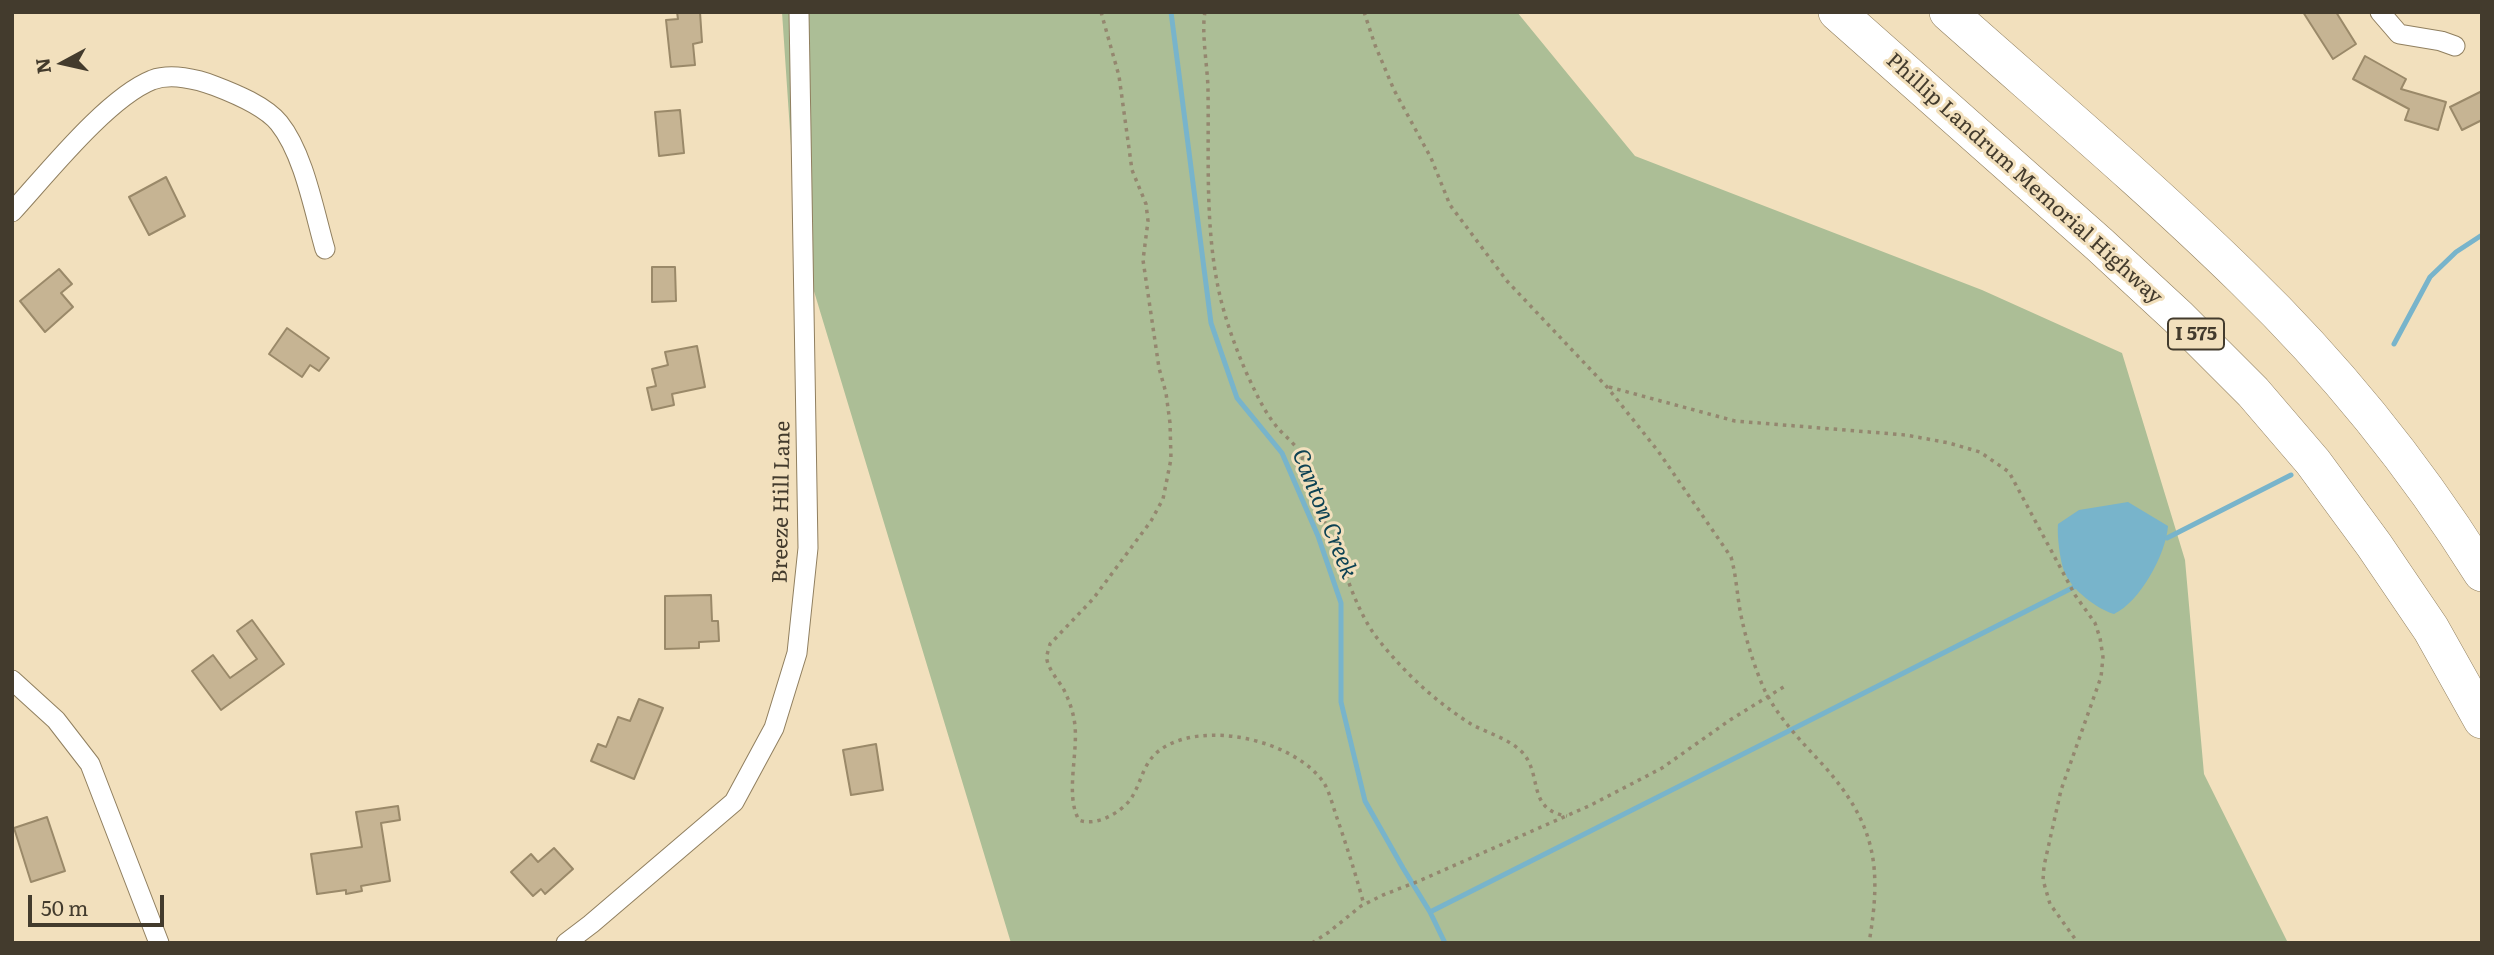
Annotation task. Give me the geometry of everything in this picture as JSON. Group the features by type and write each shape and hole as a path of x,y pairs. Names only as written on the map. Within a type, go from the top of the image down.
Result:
{"highway":[{"name":"Phillip Landrum Memorial Highway","path":"1837,12 2129,271 2252,392 2313,462 2374,545 2431,629 2482,719"},
{"path":"1948,12 2123,166 2244,279 2364,408 2482,573"}],"street":[{"name":"Breeze Hill Lane","path":"566,943 591,925 733,802 774,728 797,653 808,548 799,12"},
{"path":"2380,12 2399,34 2455,46"},
{"path":"12,212 74,144 121,98 153,80 176,77 206,82 244,97 279,122 300,162 325,249"},
{"path":"12,680 55,720 90,764 159,943"}],"path":[{"path":"1101,12 1119,76 1132,170 1146,204 1143,260 1159,368 1166,393 1171,459 1163,499 1151,520 1093,599 1050,644 1047,661 1070,702 1077,738 1075,814 1079,820 1091,822 1121,808 1130,800 1147,761 1170,743 1185,738 1215,735 1252,740 1277,749 1306,765 1326,786 1364,905"},
{"path":"1205,12 1209,181 1218,285 1226,318 1258,398 1303,460 1307,485 1332,537 1368,627 1400,666 1439,702 1522,753 1530,764 1538,796 1555,814 1567,816"},
{"path":"1364,12 1394,90 1432,158 1451,205 1507,281 1607,387 1658,451 1731,557 1744,628 1769,696 1782,720 1826,768 1865,825 1871,841 1875,890 1869,943"},
{"path":"1607,387 1735,421 1906,435 1949,443 1980,452 2009,472 2075,595 2095,623 2104,657 2101,677 2061,790 2044,866 2043,880 2050,904 2078,943"},
{"path":"1311,943 1364,905 1383,895 1567,816 1662,768 1730,720 1785,686"}],"green space":[{"path":"782,12 1517,12 1635,156 1982,290 2122,353 2185,560 2204,774 2288,943 1011,943 797,235"}],"water":[{"path":"2128,502 2168,526 2162,550 2150,576 2133,599 2114,614 2086,598 2068,579 2060,556 2058,524 2079,510"}],"building":[{"path":"677,12 700,12 702,42 693,44 695,65 671,67 666,20 678,19"},
{"path":"2303,12 2336,12 2356,44 2333,59"},
{"path":"2365,56 2406,79 2401,89 2446,102 2438,130 2405,120 2409,109 2353,79"},
{"path":"2482,91 2482,120 2462,130 2450,107"},
{"path":"680,110 684,153 659,156 655,112"},
{"path":"166,177 185,216 149,235 129,197"},
{"path":"652,267 675,267 676,301 652,302"},
{"path":"59,269 72,284 61,293 73,307 45,332 20,301"},
{"path":"287,328 329,358 319,371 310,365 302,377 269,354"},
{"path":"697,346 705,387 672,394 674,405 652,410 647,388 656,386 652,369 668,365 665,352"},
{"path":"711,595 712,621 718,621 719,641 699,642 699,648 665,649 665,596"},
{"path":"252,620 284,664 221,710 192,671 213,655 230,678 257,659 237,631"},
{"path":"639,699 663,708 634,779 591,761 598,744 606,747 618,717 630,721"},
{"path":"876,744 883,790 851,795 843,750"},
{"path":"398,806 400,820 381,823 390,881 361,886 362,891 346,894 346,890 317,894 311,854 362,847 356,812"},
{"path":"47,817 65,871 31,882 14,828"},
{"path":"554,848 573,869 545,894 541,889 533,896 511,872 531,854 538,862"}],"waterway":[{"name":"Canton Creek","path":"1171,12 1211,323 1237,398 1282,453 1318,536 1341,603 1341,702 1365,801 1430,912 1445,943"},
{"path":"2394,344 2430,277 2456,252 2482,235"},
{"path":"2167,538 2291,475"},
{"path":"1430,912 2076,586"}]}
